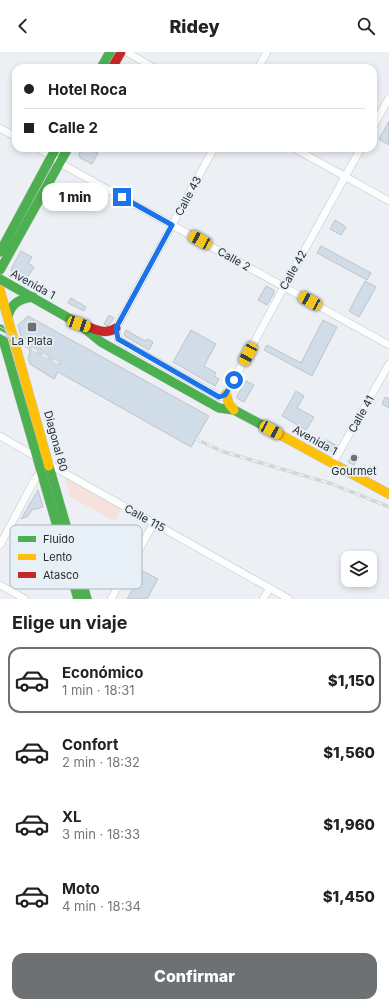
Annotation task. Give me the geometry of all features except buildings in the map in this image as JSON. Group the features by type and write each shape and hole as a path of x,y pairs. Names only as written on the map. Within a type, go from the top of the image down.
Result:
{"main road":[{"path":"103,64 110,52"},
{"path":"114,64 121,52"},
{"path":"0,252 54,152"},
{"path":"0,270 66,152"},
{"name":"Avenida 1","path":"0,279 79,324 101,342 219,408 234,410 389,494"},
{"name":"Diagonal 80","path":"0,290 67,525"},
{"path":"8,317 10,308 14,303 19,300 33,297"},
{"path":"79,324 105,333 111,332 116,328"},
{"name":"Diagonal 80","path":"0,329 56,525"},
{"path":"226,394 229,404 234,410"},
{"name":"Diagonal 80","path":"75,589 78,599"},
{"name":"Diagonal 80","path":"84,589 87,599"}],"street":[{"path":"127,52 147,64"},
{"path":"260,64 267,52"},
{"path":"377,120 389,98"},
{"path":"0,128 12,135"},
{"name":"Calle 2","path":"54,152 60,163 389,345"},
{"name":"Calle 43","path":"116,328 212,152"},
{"path":"301,152 389,201"},
{"name":"Calle 42","path":"226,394 359,152"},
{"path":"116,328 118,339 122,342 218,396 223,396 226,394"},
{"name":"Calle 41","path":"333,464 389,364"},
{"name":"Calle 115","path":"0,436 289,599"},
{"path":"10,525 35,479 50,464"},
{"path":"142,543 154,522"},
{"path":"0,544 10,525"},
{"path":"0,585 25,599"},
{"path":"263,599 270,588"},
{"path":"110,599 116,589"}],"shaded area":[{"path":"65,478 121,509 115,521 70,497"}],"tram line":[{"path":"0,327 62,361"}],"railway":[{"path":"0,332 60,364"},
{"path":"196,439 221,451 332,484 389,507"}],"traffic: fast":[{"path":"103,64 110,52"},
{"path":"0,252 54,152"},
{"path":"0,270 66,152"},
{"path":"0,279 79,324 101,342 219,408 234,410 264,426"},
{"path":"8,316 14,304 24,299 33,297"},
{"path":"0,329 57,525"},
{"path":"49,466 66,525"},
{"path":"75,589 78,599"},
{"path":"84,589 87,599"}],"traffic: slow":[{"path":"0,290 49,466"},
{"path":"226,394 229,404 234,410"},
{"path":"264,426 389,494"}],"traffic: jam":[{"path":"114,64 121,52"},
{"path":"86,326 105,331 116,328"}],"place":[{"name":"La Plata","path":"32,327"},
{"name":"Gourmet","path":"354,458"}],"route":[{"path":"122,197 172,225 116,328 118,339 219,397 226,394 234,380"}]}
